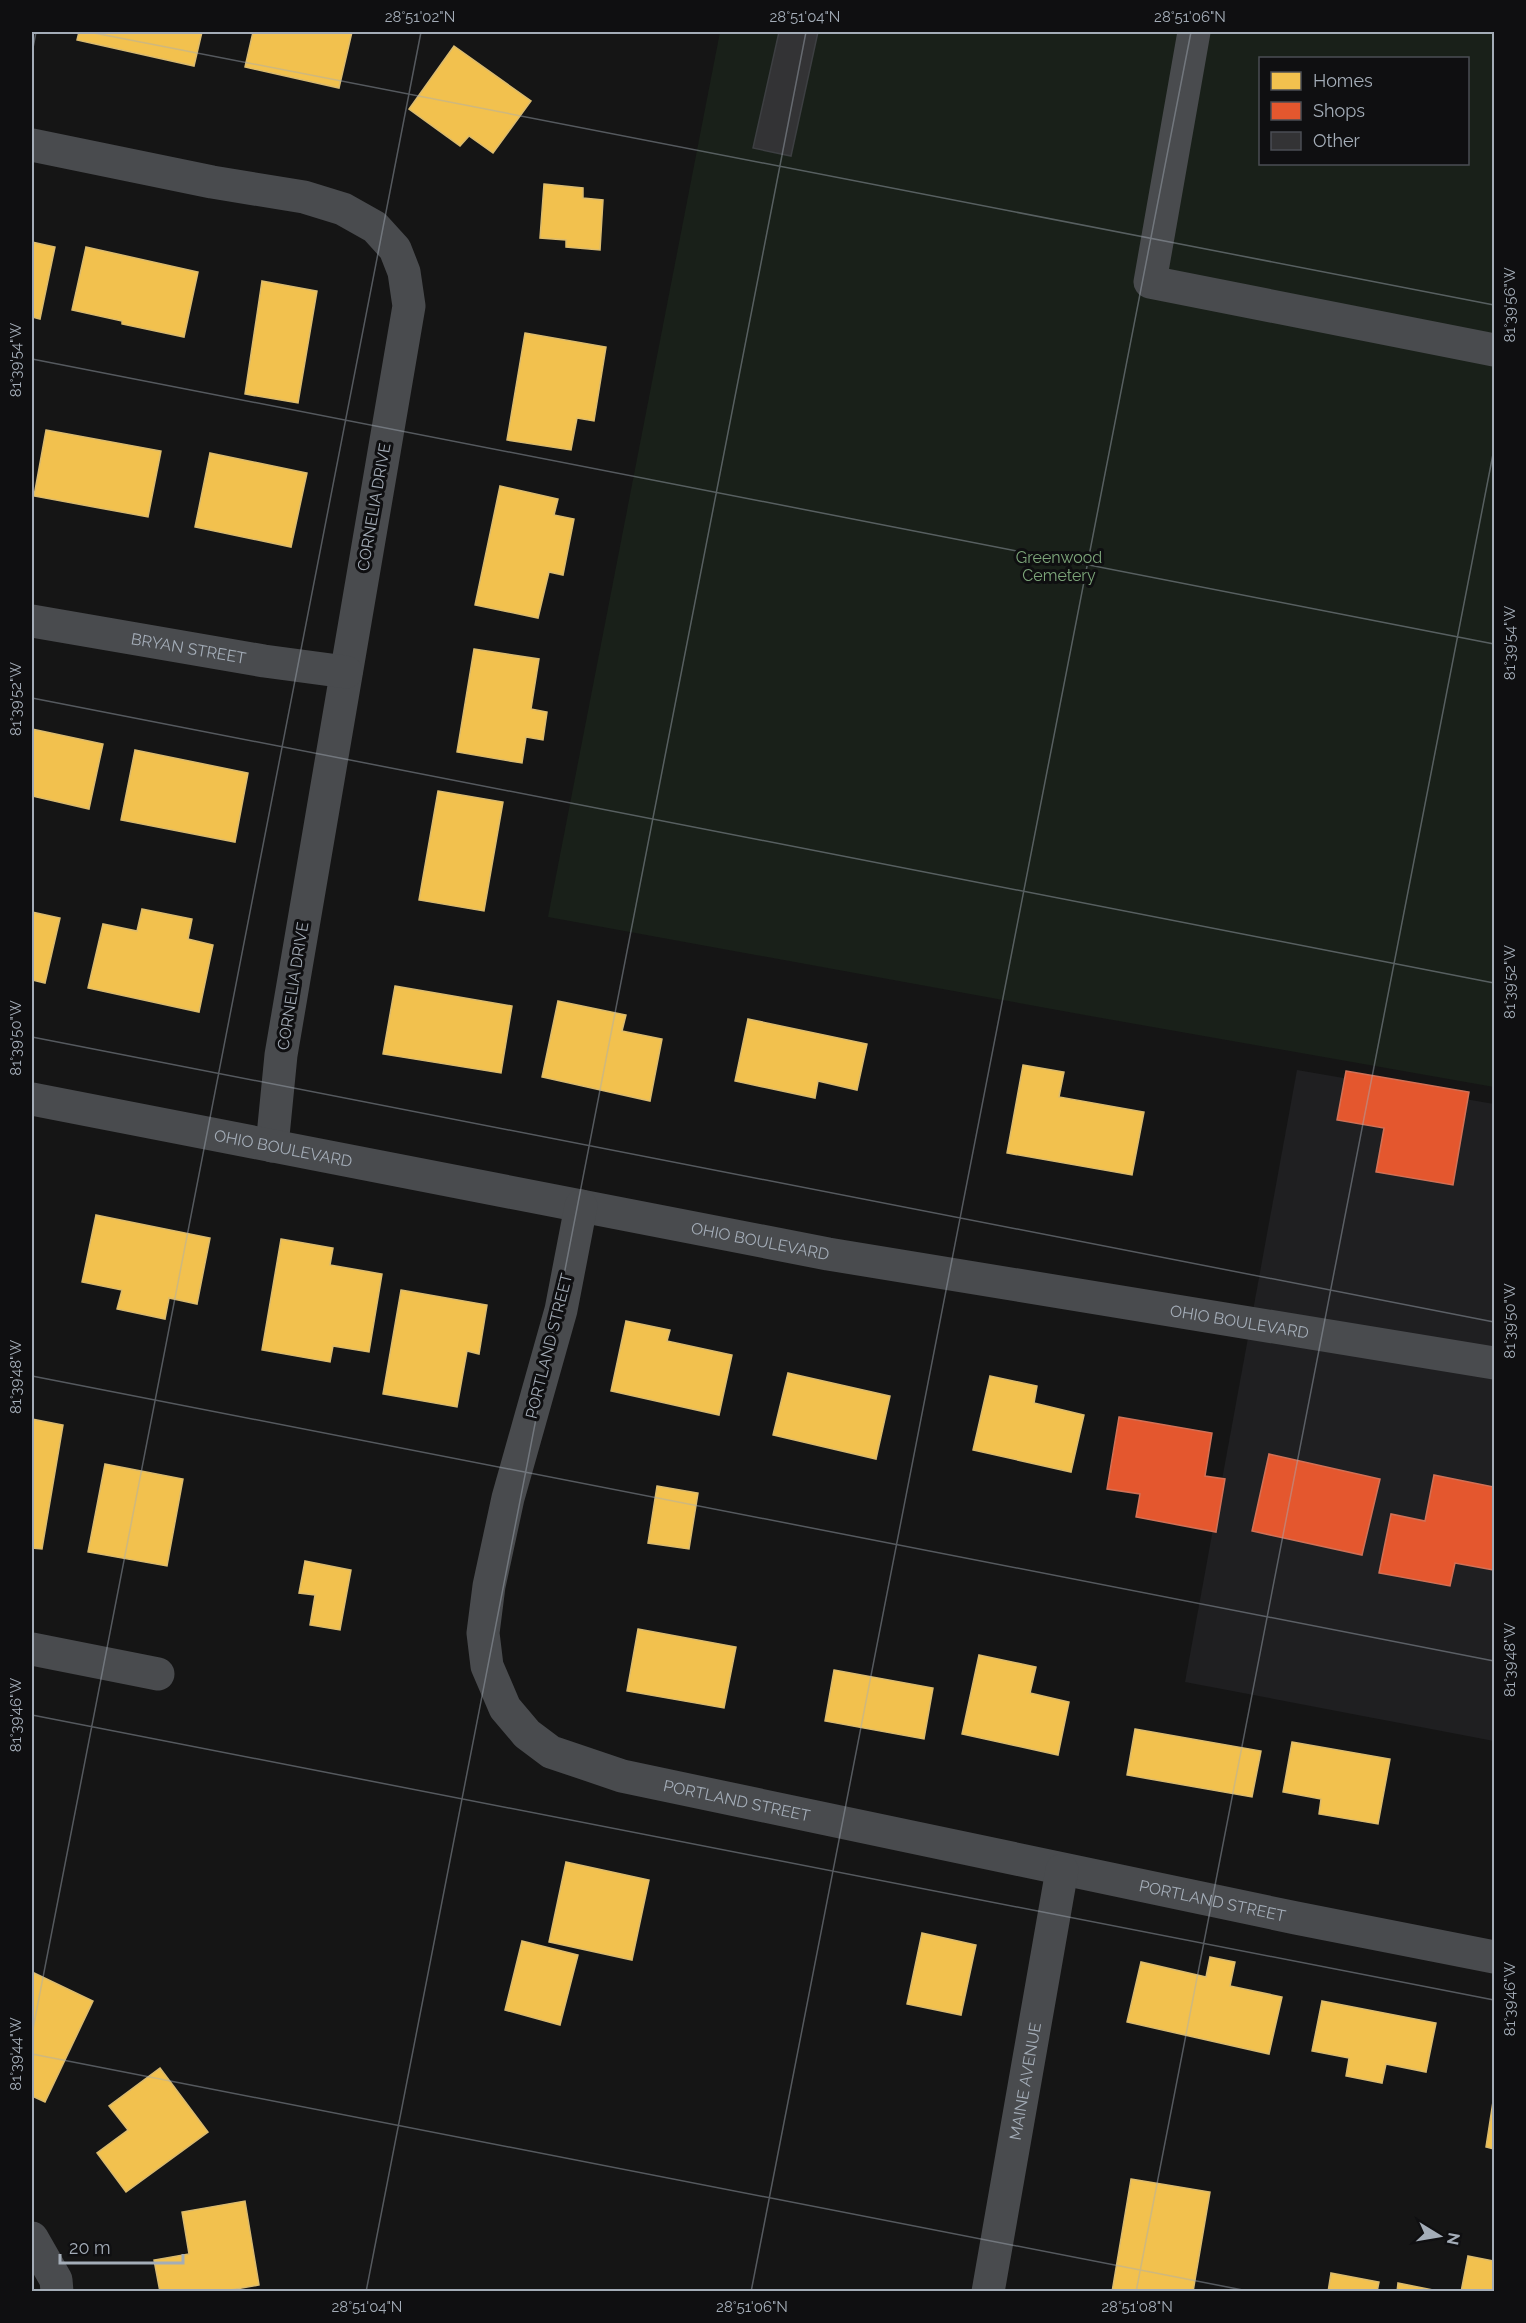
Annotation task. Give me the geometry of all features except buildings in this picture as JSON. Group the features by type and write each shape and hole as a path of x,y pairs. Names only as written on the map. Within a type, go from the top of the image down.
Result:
{"street":[{"path":"1194,32 1150,282 1494,350"},
{"name":"CORNELIA DRIVE","path":"32,145 212,182 304,197 343,209 375,227 395,249 404,272 408,306 281,1055 272,1146"},
{"name":"BRYAN STREET","path":"32,621 264,661 346,672"},
{"name":"OHIO BOULEVARD","path":"32,1099 828,1254 1494,1363"},
{"name":"PORTLAND STREET","path":"581,1206 561,1310 508,1498 489,1586 483,1632 487,1666 505,1708 527,1734 551,1752 622,1776 1062,1870 1494,1957"},
{"path":"32,1649 158,1674"},
{"name":"MAINE AVENUE","path":"988,2292 1062,1870"},
{"path":"32,2238 56,2280 57,2292"}],"shaded area":[{"path":"1297,1070 1494,1104 1494,1741 1185,1682"}],"green space":[{"name":"Greenwood Cemetery","path":"720,32 1494,32 1494,1087 548,917"}]}
